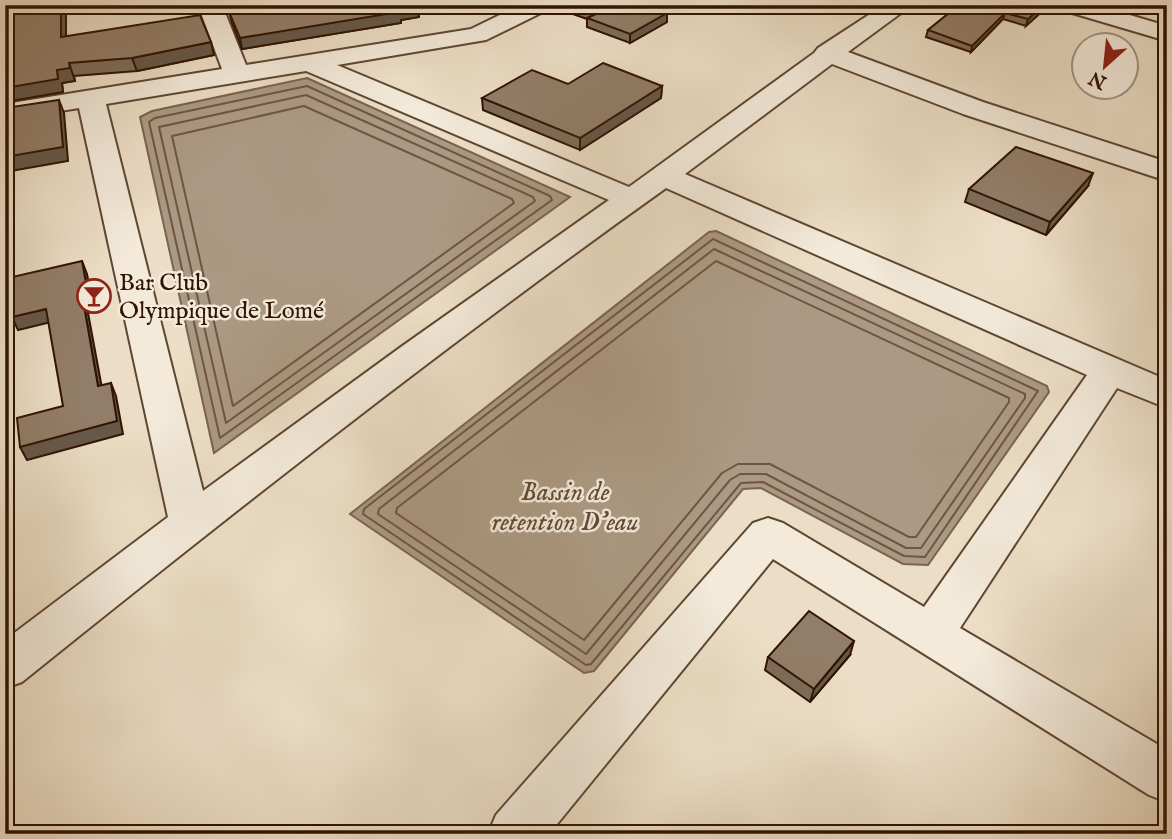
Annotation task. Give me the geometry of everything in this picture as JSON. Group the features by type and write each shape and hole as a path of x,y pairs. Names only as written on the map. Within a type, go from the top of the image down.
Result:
{"street":[{"path":"210,5 237,74"},
{"path":"5,112 477,35 539,5"},
{"path":"5,667 190,522 630,198 664,176 827,53 900,5"},
{"path":"1070,5 1167,34"},
{"path":"827,53 986,113 1167,172"},
{"path":"307,62 630,198"},
{"path":"91,99 190,522"},
{"path":"664,176 1167,395"},
{"path":"931,634 1110,371"},
{"path":"515,834 768,535 1167,778"}],"water":[{"path":"307,78 570,197 214,453 140,117 152,111"},
{"name":"Bassin de retention D'eau","path":"716,231 1047,386 1049,392 928,565 903,564 761,488 743,489 594,671 584,673 350,514 709,232"}],"building":[{"path":"5,5 61,5 61,37 200,15 211,42 132,58 69,63 70,68 57,70 58,79 5,88"},
{"path":"234,5 417,6 398,10 399,12 240,38 229,12 236,11"},
{"path":"571,5 645,5 667,13 630,34 587,18 596,14"},
{"path":"959,5 1044,5 1028,19 1005,13 972,46 928,30"},
{"path":"603,63 662,86 580,138 482,98 532,70 568,84"},
{"path":"59,100 63,147 5,157 5,108"},
{"path":"1016,147 1093,173 1050,222 969,189"},
{"path":"82,261 89,299 83,300 98,386 111,383 117,421 20,447 17,418 63,406 46,309 12,317 8,278"},
{"path":"809,611 854,641 814,689 768,657"}],"place":[{"name":"Bar Club Olympique de Lomé","path":"94,296"}]}
